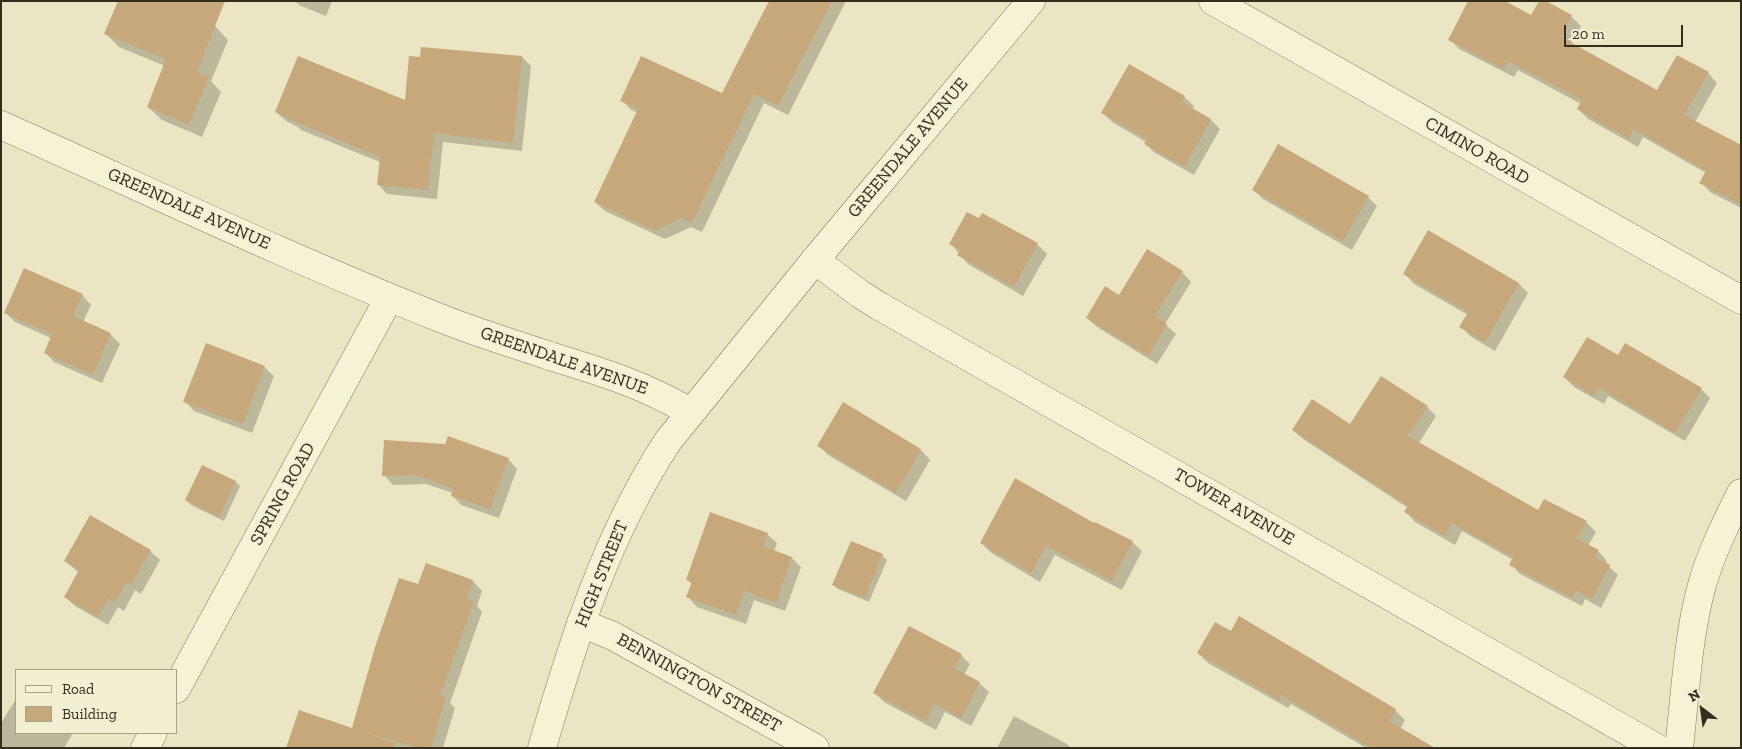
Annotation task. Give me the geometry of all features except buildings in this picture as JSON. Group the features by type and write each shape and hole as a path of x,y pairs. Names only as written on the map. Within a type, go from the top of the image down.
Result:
{"street":[{"name":"GREENDALE AVENUE","path":"1,125 389,298 497,339 620,378 656,392 690,412 814,260 1031,1"},
{"name":"CIMINO ROAD","path":"1213,1 1741,300"},
{"name":"TOWER AVENUE","path":"814,260 879,306 1657,748"},
{"name":"SPRING ROAD","path":"178,685 389,298"},
{"name":"HIGH STREET","path":"542,748 581,623 613,540 649,470 690,412"},
{"path":"1679,748 1691,649 1702,585 1713,553 1741,493"},
{"name":"BENNINGTON STREET","path":"581,623 613,636 815,748"},
{"path":"145,748 152,734"}]}
